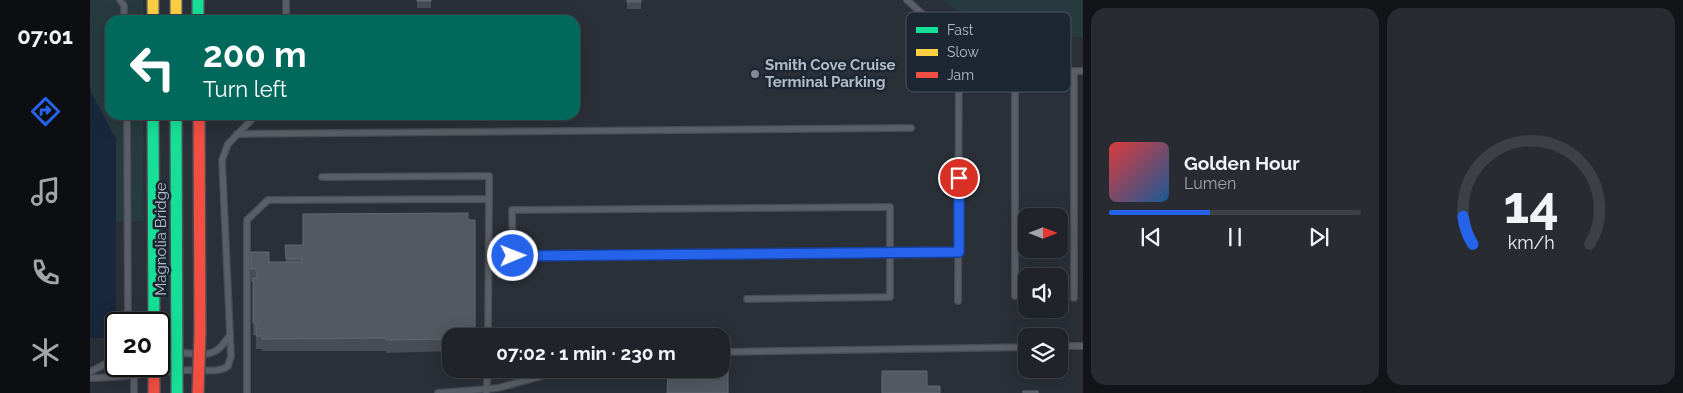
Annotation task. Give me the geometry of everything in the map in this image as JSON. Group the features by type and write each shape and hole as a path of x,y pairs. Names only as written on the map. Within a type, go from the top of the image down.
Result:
{"main road":[{"path":"153,0 153,15"},
{"path":"176,0 176,15"},
{"path":"198,0 198,15"},
{"path":"154,120 154,312"},
{"name":"Magnolia Bridge","path":"176,120 176,393"},
{"path":"198,393 200,333 199,120"},
{"path":"154,377 154,393"}],"lane":[{"path":"120,0 124,6 124,15"},
{"path":"286,0 286,15"},
{"path":"907,0 920,12"},
{"path":"1074,298 1074,71 1083,71"},
{"path":"958,301 959,92"},
{"path":"1015,92 1015,296"},
{"path":"127,120 128,312"},
{"path":"170,371 224,368 228,366 231,356 222,160 228,144 251,120"},
{"path":"237,134 911,128"},
{"path":"322,177 489,176 488,328"},
{"path":"247,393 247,220 268,200 489,199"},
{"path":"747,299 890,298 890,252 890,207 512,210 513,256 890,252 959,252"},
{"path":"170,350 207,354 218,350 230,335"},
{"path":"1068,346 1083,346"},
{"path":"730,352 1018,347"},
{"path":"90,372 105,364"},
{"path":"90,378 112,377"},
{"path":"134,377 134,393"},
{"path":"487,391 488,378"},
{"path":"438,393 487,391 534,378"}],"green space":[{"path":"90,0 143,0 143,15 105,15 105,120 143,120 144,221 116,222 116,312 105,312 105,338 90,338"},
{"path":"943,0 1083,0 1083,37 1071,37 1071,12 962,12"}],"water":[{"path":"90,90 116,139 116,312 105,312 105,338 90,338"}],"building":[{"path":"627,0 641,0 641,2 627,2"},
{"path":"468,213 468,220 475,220 475,328 442,328 442,339 262,339 262,336 256,336 256,323 253,323 253,278 257,278 257,269 251,269 251,252 269,252 269,262 302,262 302,259 286,259 285,245 303,245 303,214"},
{"path":"882,371 927,371 927,386 940,386 940,393 882,393"},
{"path":"668,378 728,378 728,393 667,393"},
{"path":"1023,391 1038,391 1038,393 1023,393"}],"traffic: fast":[{"path":"198,0 198,15"},
{"path":"153,120 154,312"},
{"path":"176,120 177,393"}],"traffic: slow":[{"path":"153,0 153,15"},
{"path":"176,0 176,15"}],"traffic: jam":[{"path":"198,393 200,333 199,120"},
{"path":"154,377 154,393"}],"place":[{"name":"Smith Cove Cruise Terminal Parking","path":"755,74"}],"route":[{"path":"513,256 959,252 959,178"}]}
